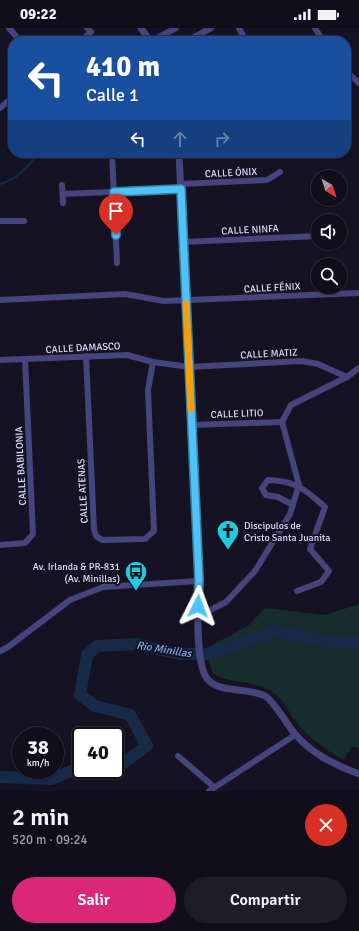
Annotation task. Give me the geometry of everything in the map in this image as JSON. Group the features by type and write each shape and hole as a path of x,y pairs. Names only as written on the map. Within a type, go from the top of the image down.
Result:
{"street":[{"path":"9,28 16,36"},
{"path":"86,36 91,32 87,28"},
{"path":"160,36 176,28"},
{"path":"196,36 211,28"},
{"path":"351,75 359,82"},
{"path":"0,108 8,101"},
{"path":"112,158 117,263"},
{"path":"179,158 199,580 197,618 202,667 206,678 221,688 253,691 266,697 295,735 314,752 338,766 359,774"},
{"name":"CALLE ÓNIX","path":"63,194 114,192 267,180 280,172"},
{"path":"62,185 63,203"},
{"path":"0,221 24,221"},
{"name":"CALLE NINFA","path":"183,242 311,236"},
{"name":"CALLE FÉNIX","path":"186,301 359,293"},
{"path":"0,300 125,294 164,302 186,301"},
{"name":"CALLE DAMASCO","path":"0,360 127,355 152,362 189,367"},
{"name":"CALLE ATENAS","path":"86,356 94,529 96,536 102,540 145,539 154,531 148,390 152,362"},
{"name":"CALLE BABILONIA","path":"0,545 25,543 33,534 25,359"},
{"name":"CALLE MATIZ","path":"189,367 302,361 318,364 347,377"},
{"path":"197,618 226,602 255,571 290,514 298,485 282,422 291,405 347,377 359,368"},
{"name":"CALLE LITIO","path":"192,425 282,422"},
{"path":"293,505 278,497 266,495 262,488 268,480 281,480 298,485 325,507 310,549 329,571 321,582 297,591"},
{"path":"0,651 8,647 70,600 103,587 199,580"},
{"path":"178,756 212,789 295,735"}],"green space":[{"path":"359,604 359,748 352,747 343,760 305,733 275,694 259,686 228,680 212,673 207,648 249,625 265,608 325,615"}],"waterway":[{"path":"0,184 22,172 34,158"},
{"name":"Río Minillas","path":"124,763 147,746 130,715 95,706 80,695 87,655 97,646 137,644 179,654 209,654 274,631 329,642 359,643"},
{"name":"Río Minillas","path":"0,777 52,779 72,771"}],"slow traffic":[{"path":"186,304 191,409"}],"place":[{"name":"Discipulos de Cristo Santa Juanita","path":"228,550"},
{"name":"Av. Irlanda & PR-831 (Av. Minillas)","path":"136,592"}],"route":[{"path":"116,235 114,192 181,189 199,580 198,606"}]}
